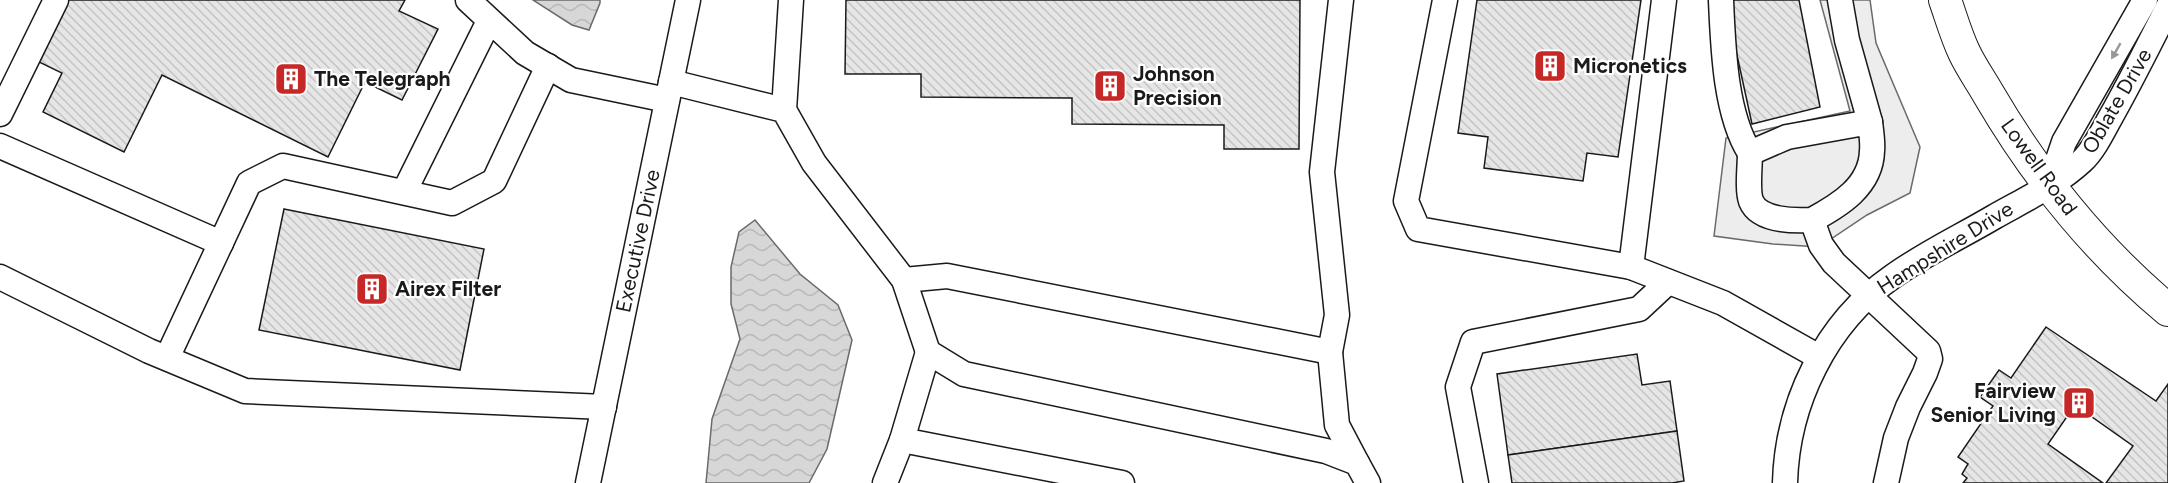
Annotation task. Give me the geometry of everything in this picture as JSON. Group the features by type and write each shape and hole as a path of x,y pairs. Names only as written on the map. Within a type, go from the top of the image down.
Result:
{"main road":[{"name":"Lowell Road","path":"1945,0 1964,51 2009,129 2049,186 2096,243 2125,272 2165,302"}],"street":[{"path":"0,114 56,0"},
{"path":"468,0 525,53 572,80 669,91 784,110"},
{"name":"Executive Drive","path":"588,483 688,0"},
{"path":"791,0 784,110 814,163 904,280 928,352 902,440 885,483"},
{"path":"1341,0 1322,172 1337,315 1330,352 1337,425 1362,473"},
{"path":"1445,0 1406,201 1418,229 1631,267 1723,303 1819,357"},
{"path":"1631,267 1664,0"},
{"path":"1721,0 1731,105 1737,129 1750,153 1751,201 1759,211 1794,221 1812,220 1837,206 1857,188 1868,171 1872,151 1870,122 1847,40 1840,0"},
{"name":"Oblate Drive","path":"2049,186 2064,142 2145,0"},
{"name":"Oblate Drive","path":"2049,186 2084,160 2096,142 2130,84 2168,7"},
{"path":"404,192 489,21"},
{"path":"167,358 249,183 283,166 452,202 494,181 548,66"},
{"path":"1750,153 1787,136 1870,122"},
{"path":"0,146 221,243"},
{"name":"Hampshire Drive","path":"1785,483 1789,445 1798,410 1819,357 1850,314 1891,277 2049,186"},
{"path":"1812,220 1821,245 1834,263 1928,351 1930,359 1896,438 1886,483"},
{"path":"904,280 947,276 1330,352"},
{"path":"0,277 167,358 244,391 604,407"},
{"path":"1476,483 1458,387 1473,342 1639,309 1668,282"},
{"path":"928,352 964,374 1326,451 1362,473"},
{"path":"902,440 1122,483"}],"shaded area":[{"path":"1820,0 1870,0 1876,43 1920,147 1910,193 1867,215 1819,247 1773,244 1714,236 1726,138 1850,111"}],"water":[{"path":"533,0 600,0 600,3 589,30 572,25"},
{"path":"755,220 800,274 838,305 852,340 827,449 809,483 706,483 712,419 740,339 731,304 731,267 739,232"}],"building":[{"name":"The Telegraph","path":"67,0 405,0 399,11 438,29 402,100 365,82 328,157 162,75 124,152 43,112 62,73 37,61"},
{"name":"Johnson Precision","path":"846,0 1300,0 1299,149 1224,149 1224,125 1072,124 1072,98 921,97 921,74 845,74"},
{"name":"Micronetics","path":"1477,0 1641,0 1618,157 1587,153 1583,181 1484,168 1488,137 1458,133"},
{"path":"1725,0 1799,0 1820,107 1752,124"},
{"name":"Airex Filter","path":"284,209 484,249 460,370 259,330"},
{"name":"Fairview Senior Living","path":"2046,327 2156,401 2168,384 2168,483 2106,483 2133,446 2075,405 2048,444 2103,483 1963,483 1967,478 1962,474 1968,464 1958,457 1993,406 1980,397 1999,370 2011,378"},
{"path":"1637,354 1642,385 1670,381 1677,431 1508,455 1497,374"},
{"path":"1677,431 1684,481 1672,483 1512,483 1508,455"}],"place":[{"name":"Micronetics","path":"1550,66"},
{"name":"The Telegraph","path":"291,79"},
{"name":"Johnson Precision","path":"1110,86"},
{"name":"Airex Filter","path":"372,289"},
{"name":"Fairview Senior Living","path":"2079,403"}]}
